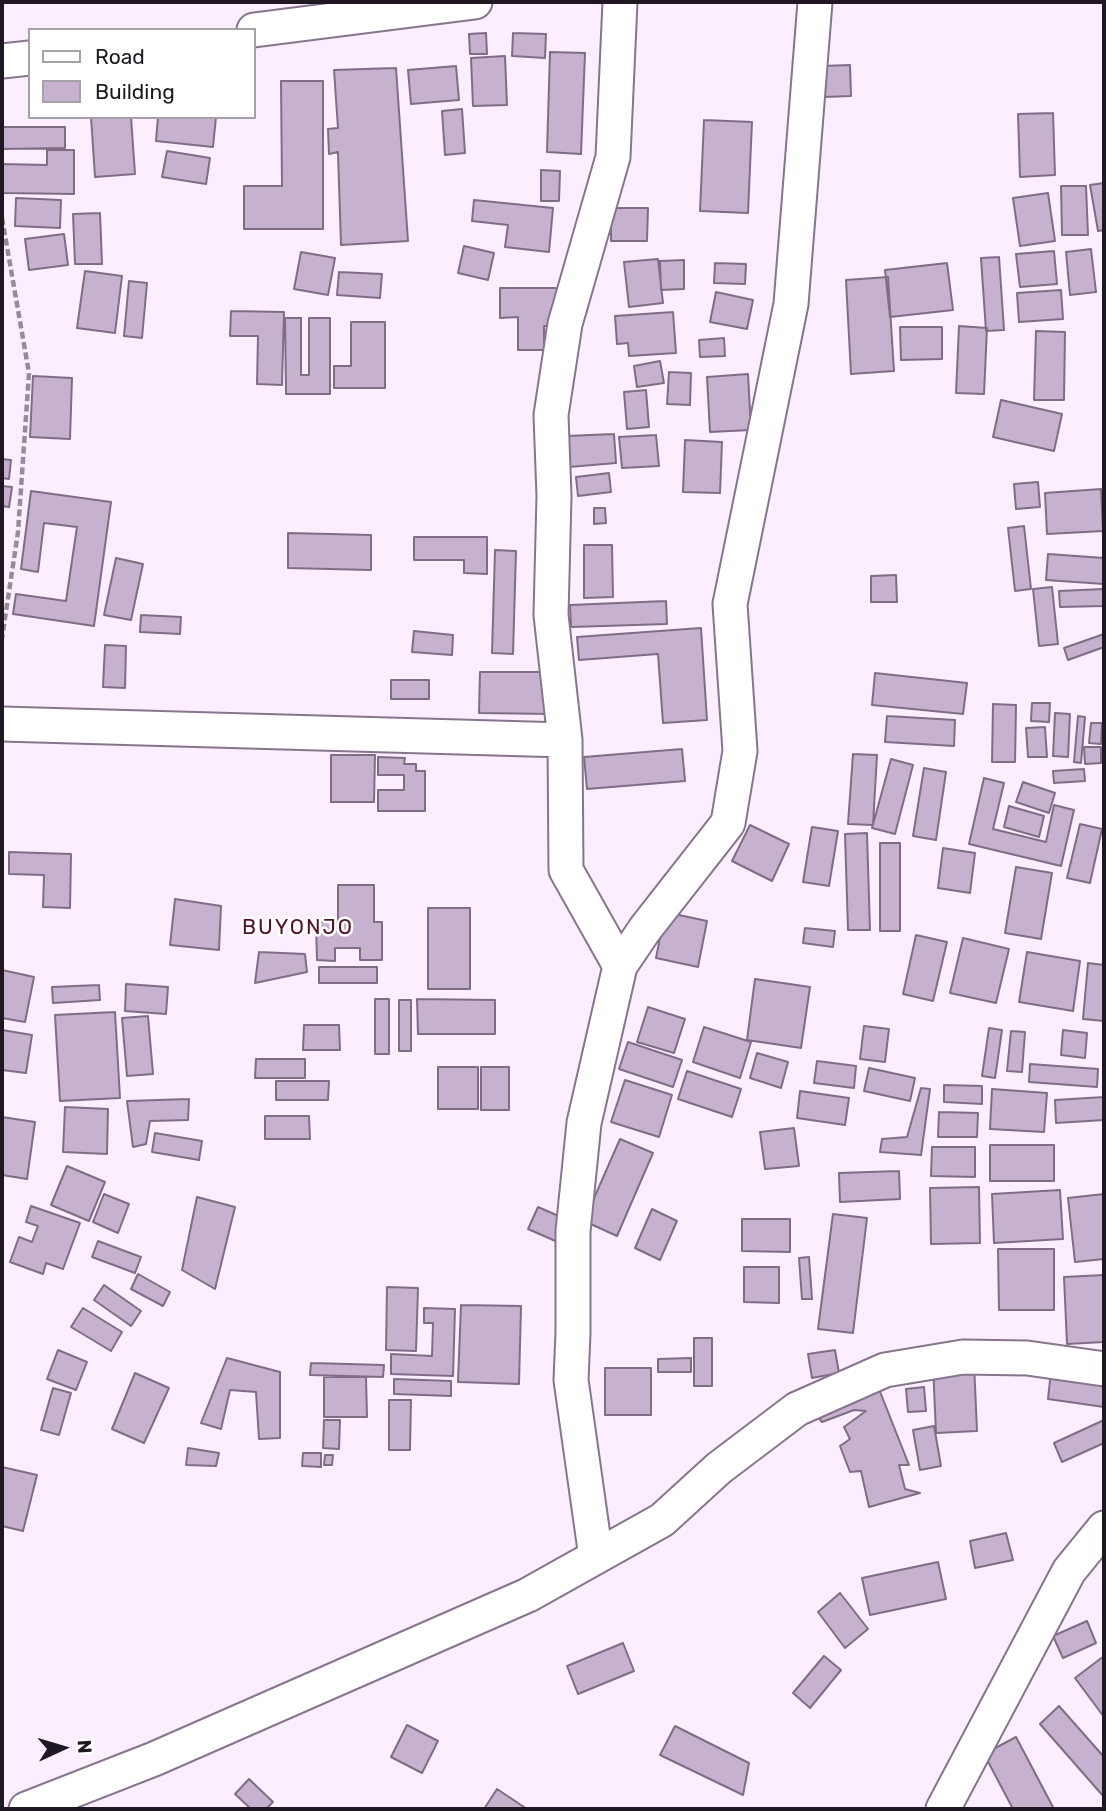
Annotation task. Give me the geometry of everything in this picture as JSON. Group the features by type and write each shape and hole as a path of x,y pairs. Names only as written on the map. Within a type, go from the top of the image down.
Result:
{"street":[{"path":"256,30 475,2"},
{"path":"620,2 613,156 565,324 551,415 554,496 551,615 565,740 566,870 620,966"},
{"path":"596,1557 571,1380 573,1231 584,1123 620,966 645,929 728,823 740,751 730,604 791,304 815,2"},
{"path":"2,61 28,58"},
{"path":"2,724 565,740"},
{"path":"26,1809 154,1759 528,1595 662,1520 719,1468 797,1409 885,1370 963,1357 1027,1357 1104,1369"},
{"path":"943,1809 1069,1571 1104,1528"}],"path":[{"path":"2,218 29,373 18,532 2,638"}],"building":[{"path":"486,33 487,54 470,54 469,34"},
{"path":"513,33 546,34 545,58 512,56"},
{"path":"550,52 585,53 581,154 547,152"},
{"path":"505,56 507,105 473,106 471,58"},
{"path":"850,65 851,96 824,97 822,66"},
{"path":"456,66 459,100 411,104 408,70"},
{"path":"396,68 408,241 341,245 338,152 329,154 328,129 338,128 334,70"},
{"path":"281,81 323,81 323,229 244,229 244,186 282,186"},
{"path":"462,109 465,153 445,155 442,111"},
{"path":"1053,113 1055,175 1020,177 1018,114"},
{"path":"91,119 131,119 135,174 95,177"},
{"path":"158,119 216,119 213,147 156,141"},
{"path":"704,120 752,122 748,213 700,211"},
{"path":"2,127 65,127 65,148 2,149"},
{"path":"47,150 74,150 74,194 2,193 2,164 47,165"},
{"path":"167,151 210,158 206,184 162,177"},
{"path":"541,170 560,171 559,201 541,201"},
{"path":"1104,183 1104,230 1098,231 1090,185"},
{"path":"1061,186 1086,186 1088,235 1062,235"},
{"path":"1048,193 1055,241 1020,246 1013,198"},
{"path":"16,198 61,200 60,228 15,226"},
{"path":"474,200 553,208 549,252 505,247 508,225 472,221"},
{"path":"611,208 648,208 647,241 611,241"},
{"path":"100,213 102,264 75,264 73,214"},
{"path":"64,234 68,265 29,270 25,239"},
{"path":"464,246 494,253 488,280 458,273"},
{"path":"1091,249 1096,292 1070,295 1066,252"},
{"path":"1054,251 1057,284 1020,287 1016,254"},
{"path":"301,252 335,258 328,295 294,289"},
{"path":"999,257 1004,330 986,331 981,258"},
{"path":"658,259 663,303 629,307 624,262"},
{"path":"684,260 684,289 661,290 660,261"},
{"path":"715,263 746,264 745,284 714,283"},
{"path":"947,263 953,310 890,317 885,270"},
{"path":"85,271 122,276 115,333 77,328"},
{"path":"339,272 382,274 380,298 337,295"},
{"path":"888,277 894,371 851,374 846,280"},
{"path":"129,281 147,283 142,338 124,336"},
{"path":"500,288 560,288 560,326 544,326 544,350 518,350 518,317 500,318"},
{"path":"1061,290 1063,319 1019,322 1017,293"},
{"path":"716,292 753,300 747,329 710,322"},
{"path":"231,311 284,312 282,385 257,384 258,336 230,336"},
{"path":"673,312 676,353 629,356 628,343 617,344 615,316"},
{"path":"285,318 301,318 301,375 309,375 309,318 330,318 330,394 286,394"},
{"path":"351,322 385,322 385,388 334,388 334,366 351,366"},
{"path":"959,326 987,328 984,394 956,393"},
{"path":"900,327 942,327 942,359 901,360"},
{"path":"1036,331 1065,332 1064,400 1034,400"},
{"path":"724,338 725,356 700,357 699,340"},
{"path":"660,361 664,383 637,387 634,366"},
{"path":"669,372 691,373 690,405 667,404"},
{"path":"748,374 751,430 710,432 707,377"},
{"path":"33,376 72,378 70,439 30,437"},
{"path":"646,390 649,427 627,429 624,392"},
{"path":"1001,400 1062,414 1054,451 993,437"},
{"path":"614,434 616,463 569,467 567,436"},
{"path":"656,435 659,466 622,468 619,437"},
{"path":"685,440 722,442 720,493 683,492"},
{"path":"2,459 11,460 9,479 2,478"},
{"path":"609,473 611,492 578,496 576,477"},
{"path":"1038,482 1040,507 1016,509 1014,484"},
{"path":"2,486 12,487 9,507 2,506"},
{"path":"1101,489 1103,531 1047,534 1045,493"},
{"path":"31,491 111,502 94,626 13,614 16,594 66,601 77,527 44,523 38,572 21,569"},
{"path":"594,508 605,508 606,523 594,524"},
{"path":"1024,526 1031,589 1015,591 1008,528"},
{"path":"288,533 371,535 371,570 288,568"},
{"path":"414,537 487,537 487,574 464,573 464,560 414,560"},
{"path":"584,545 612,545 613,597 584,598"},
{"path":"495,550 516,551 513,654 492,653"},
{"path":"1048,554 1104,558 1104,584 1046,580"},
{"path":"116,558 143,564 131,620 104,615"},
{"path":"896,575 897,602 871,602 871,576"},
{"path":"1052,587 1058,644 1039,646 1033,589"},
{"path":"1104,589 1104,606 1060,607 1059,591"},
{"path":"666,601 667,624 571,627 570,605"},
{"path":"141,615 181,617 180,634 140,632"},
{"path":"701,628 707,720 663,723 658,654 579,660 577,637"},
{"path":"414,631 453,635 452,655 412,652"},
{"path":"1104,634 1104,647 1068,660 1064,648"},
{"path":"105,645 126,646 125,688 103,687"},
{"path":"480,672 550,672 550,714 479,713"},
{"path":"875,673 967,683 963,714 872,705"},
{"path":"391,680 429,680 429,699 391,699"},
{"path":"1032,703 1050,703 1049,722 1031,721"},
{"path":"993,704 1016,705 1015,762 992,762"},
{"path":"1055,713 1070,714 1068,757 1053,756"},
{"path":"887,716 955,720 954,746 885,742"},
{"path":"1078,716 1085,717 1081,763 1074,762"},
{"path":"1091,723 1102,723 1101,744 1089,743"},
{"path":"1045,727 1047,757 1028,757 1026,728"},
{"path":"1084,747 1101,747 1101,763 1085,764"},
{"path":"682,749 685,781 587,789 584,757"},
{"path":"853,754 877,755 873,825 848,824"},
{"path":"331,755 375,755 374,802 331,802"},
{"path":"378,757 405,758 404,764 416,764 416,771 425,771 425,811 378,811 378,790 404,790 404,775 378,775"},
{"path":"891,759 913,765 895,834 872,828"},
{"path":"924,768 946,772 936,840 913,836"},
{"path":"1084,769 1085,781 1054,783 1053,771"},
{"path":"984,778 1004,783 993,829 1046,842 1054,805 1074,810 1061,866 969,844"},
{"path":"1023,782 1055,793 1049,813 1016,802"},
{"path":"1009,806 1044,816 1039,837 1004,827"},
{"path":"1080,824 1102,829 1090,883 1067,878"},
{"path":"750,825 789,844 772,881 732,861"},
{"path":"812,827 838,831 829,886 803,882"},
{"path":"867,833 870,930 848,930 845,834"},
{"path":"880,843 900,843 900,931 880,931"},
{"path":"943,848 975,853 970,893 938,888"},
{"path":"9,852 71,854 70,908 43,907 44,875 9,874"},
{"path":"1016,867 1052,873 1041,939 1005,933"},
{"path":"338,885 374,885 374,922 382,922 382,960 360,960 360,948 335,948 335,961 317,960 316,922 338,922"},
{"path":"175,899 221,906 219,950 170,945"},
{"path":"428,908 470,908 470,989 428,989"},
{"path":"665,912 707,921 698,967 656,958"},
{"path":"805,928 835,931 833,947 803,943"},
{"path":"916,935 947,942 933,1001 903,994"},
{"path":"963,938 1009,949 996,1003 950,993"},
{"path":"259,952 305,954 307,972 255,983"},
{"path":"1027,952 1080,961 1073,1011 1019,1002"},
{"path":"1088,963 1104,965 1104,1021 1083,1019"},
{"path":"319,967 377,967 377,983 319,983"},
{"path":"2,970 34,977 25,1022 2,1018"},
{"path":"755,979 810,987 801,1048 747,1040"},
{"path":"126,984 168,987 166,1014 125,1011"},
{"path":"99,985 100,1000 53,1003 52,987"},
{"path":"375,999 389,999 389,1054 375,1054"},
{"path":"417,999 495,1000 495,1034 418,1034"},
{"path":"399,1000 411,1000 411,1051 399,1051"},
{"path":"648,1007 685,1019 674,1053 637,1042"},
{"path":"115,1012 120,1098 60,1101 55,1015"},
{"path":"148,1016 153,1074 127,1076 122,1018"},
{"path":"304,1025 339,1025 340,1050 303,1050"},
{"path":"864,1026 889,1029 885,1062 860,1059"},
{"path":"704,1027 751,1042 740,1078 693,1062"},
{"path":"989,1028 1002,1030 995,1078 982,1076"},
{"path":"2,1030 32,1035 26,1073 2,1070"},
{"path":"1063,1030 1087,1033 1085,1058 1061,1055"},
{"path":"1011,1031 1025,1032 1022,1072 1007,1071"},
{"path":"628,1042 682,1060 673,1087 619,1069"},
{"path":"757,1053 788,1062 781,1088 750,1078"},
{"path":"256,1059 305,1059 305,1078 255,1078"},
{"path":"817,1061 856,1066 854,1088 814,1083"},
{"path":"1030,1064 1098,1069 1097,1087 1029,1082"},
{"path":"438,1067 478,1067 478,1109 438,1109"},
{"path":"481,1067 509,1067 509,1110 481,1110"},
{"path":"869,1068 915,1078 910,1101 864,1091"},
{"path":"687,1071 741,1089 732,1117 678,1099"},
{"path":"625,1080 672,1095 659,1137 611,1122"},
{"path":"276,1081 329,1081 328,1100 276,1100"},
{"path":"944,1085 982,1086 982,1104 944,1102"},
{"path":"921,1088 930,1089 921,1155 880,1152 882,1139 907,1137"},
{"path":"992,1089 1047,1093 1044,1132 990,1129"},
{"path":"800,1091 849,1098 845,1125 797,1118"},
{"path":"1104,1097 1104,1120 1056,1123 1055,1100"},
{"path":"189,1099 188,1120 150,1121 146,1144 133,1147 127,1101"},
{"path":"65,1107 108,1109 107,1154 63,1152"},
{"path":"939,1112 978,1113 977,1137 938,1137"},
{"path":"265,1116 309,1116 310,1139 265,1139"},
{"path":"2,1117 35,1122 27,1179 2,1175"},
{"path":"794,1128 799,1166 765,1169 760,1132"},
{"path":"155,1133 202,1141 199,1160 152,1152"},
{"path":"620,1139 653,1153 617,1236 584,1221"},
{"path":"990,1145 1054,1145 1054,1181 990,1181"},
{"path":"932,1147 975,1147 975,1177 931,1176"},
{"path":"67,1166 105,1182 89,1221 51,1205"},
{"path":"899,1171 900,1199 840,1202 839,1173"},
{"path":"979,1187 980,1243 931,1244 930,1188"},
{"path":"1060,1190 1063,1239 994,1243 992,1194"},
{"path":"104,1194 129,1204 118,1233 93,1222"},
{"path":"1104,1194 1104,1259 1075,1262 1068,1198"},
{"path":"197,1197 235,1207 215,1289 182,1270"},
{"path":"31,1206 80,1223 63,1269 46,1263 43,1274 10,1262 19,1237 32,1242 38,1226 26,1222"},
{"path":"538,1207 570,1221 560,1243 528,1229"},
{"path":"652,1209 677,1221 660,1260 635,1248"},
{"path":"833,1214 867,1218 853,1333 818,1329"},
{"path":"742,1219 790,1219 790,1252 742,1251"},
{"path":"98,1241 141,1257 135,1273 92,1257"},
{"path":"998,1249 1054,1249 1054,1310 999,1310"},
{"path":"809,1257 812,1299 802,1299 799,1258"},
{"path":"744,1267 779,1267 779,1303 744,1302"},
{"path":"138,1274 170,1292 163,1306 131,1289"},
{"path":"1104,1275 1104,1342 1067,1344 1064,1277"},
{"path":"104,1285 141,1311 131,1326 94,1300"},
{"path":"387,1287 418,1288 416,1351 386,1350"},
{"path":"461,1305 521,1306 519,1384 458,1382"},
{"path":"83,1308 122,1332 111,1351 71,1327"},
{"path":"424,1308 455,1309 453,1376 391,1374 391,1354 432,1356 433,1323 424,1323"},
{"path":"694,1338 712,1338 712,1386 694,1386"},
{"path":"58,1350 87,1362 76,1390 47,1379"},
{"path":"835,1350 839,1373 812,1378 808,1354"},
{"path":"227,1358 280,1372 280,1438 259,1439 256,1392 230,1390 221,1429 201,1423"},
{"path":"691,1358 691,1372 658,1372 658,1359"},
{"path":"311,1363 384,1365 383,1377 310,1375"},
{"path":"974,1363 977,1431 936,1433 933,1365"},
{"path":"605,1368 651,1368 651,1415 605,1415"},
{"path":"1051,1371 1104,1378 1104,1407 1048,1399"},
{"path":"135,1373 169,1388 144,1443 112,1429"},
{"path":"324,1377 366,1377 367,1417 324,1417"},
{"path":"394,1379 451,1381 451,1396 394,1394"},
{"path":"875,1379 909,1465 899,1465 905,1489 920,1493 869,1507 861,1471 850,1472 840,1446 850,1439 844,1427 866,1411 854,1410 822,1422 812,1410"},
{"path":"924,1387 926,1411 908,1412 906,1389"},
{"path":"53,1388 71,1393 59,1435 41,1430"},
{"path":"389,1400 411,1400 410,1450 389,1450"},
{"path":"324,1420 340,1420 339,1449 323,1448"},
{"path":"1104,1420 1104,1443 1062,1462 1054,1443"},
{"path":"934,1426 941,1466 920,1470 913,1430"},
{"path":"188,1448 219,1453 216,1466 186,1465"},
{"path":"303,1453 321,1453 321,1467 302,1466"},
{"path":"325,1455 333,1455 332,1465 324,1465"},
{"path":"2,1467 37,1475 23,1531 2,1526"},
{"path":"1006,1533 1013,1560 975,1568 970,1541"},
{"path":"938,1562 946,1599 870,1615 862,1578"},
{"path":"840,1593 868,1629 845,1648 818,1612"},
{"path":"1087,1621 1096,1643 1063,1658 1053,1636"},
{"path":"623,1643 634,1671 578,1694 567,1666"},
{"path":"824,1656 841,1670 810,1708 793,1693"},
{"path":"1104,1656 1104,1717 1075,1678"},
{"path":"1059,1706 1104,1757 1104,1797 1040,1724"},
{"path":"407,1725 438,1741 422,1773 391,1757"},
{"path":"675,1726 749,1763 743,1795 660,1755"},
{"path":"1016,1737 1054,1809 1013,1809 984,1754"},
{"path":"249,1779 273,1802 266,1809 251,1809 235,1794"},
{"path":"497,1789 527,1809 484,1809"}],"district":[{"name":"BUYONJO","path":"298,928"}]}
